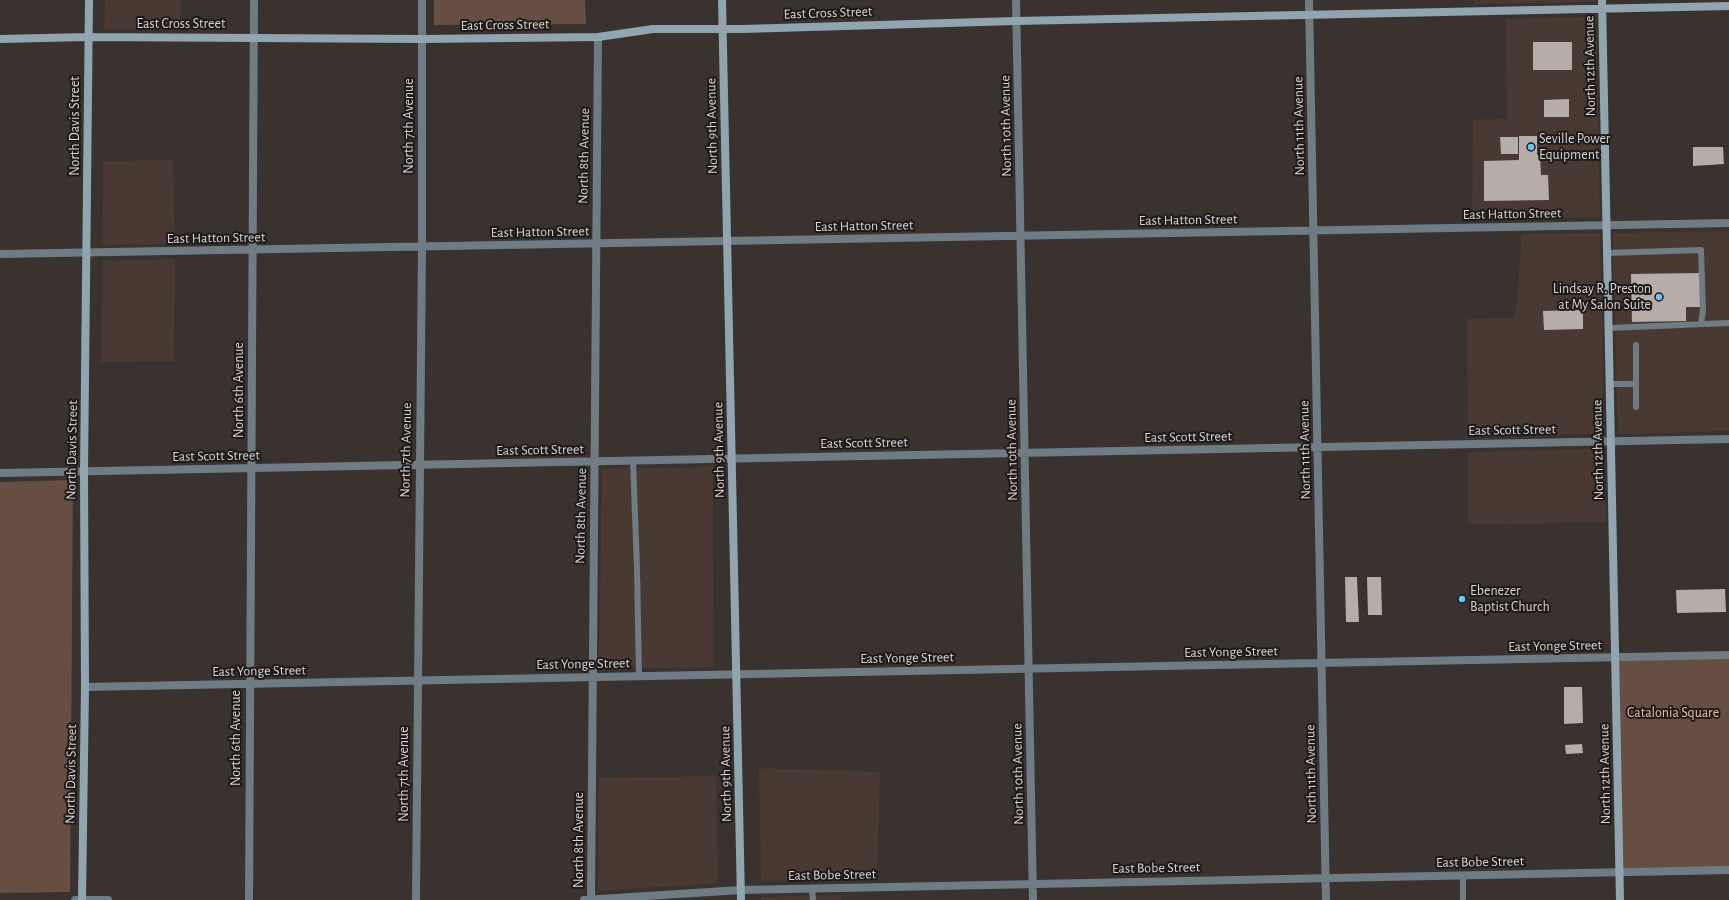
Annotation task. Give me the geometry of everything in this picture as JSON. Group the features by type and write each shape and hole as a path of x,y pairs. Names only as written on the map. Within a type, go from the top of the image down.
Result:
{"street":[{"name":"North Davis Street","path":"82,900 85,687 84,472 89,0"},
{"name":"North 6th Avenue","path":"249,900 249,684 254,250 254,0"},
{"name":"North 7th Avenue","path":"416,900 422,247 422,0"},
{"name":"North 9th Avenue","path":"722,0 741,900"},
{"name":"North 10th Avenue","path":"1016,0 1033,900"},
{"name":"North 11th Avenue","path":"1309,0 1326,900"},
{"name":"North 12th Avenue","path":"1602,0 1620,900"},
{"name":"East Cross Street","path":"0,39 88,36 422,39 598,37 653,29 723,29 1016,21 1729,6"},
{"name":"North 8th Avenue","path":"589,900 595,462 598,37"},
{"name":"East Hatton Street","path":"0,254 1729,223"},
{"name":"East Scott Street","path":"0,473 1729,439"},
{"name":"East Yonge Street","path":"85,687 1729,655"},
{"name":"East Bobe Street","path":"589,900 741,890 812,888 1729,870"},
{"path":"75,900 108,900"}],"lane":[{"path":"1607,253 1701,250 1703,311 1701,324"},
{"path":"1609,328 1729,323"},
{"path":"1636,345 1636,407"},
{"path":"1610,384 1636,384"},
{"path":"633,461 639,676"},
{"path":"1463,875 1463,900"},
{"path":"812,888 812,900"}],"shaded area":[{"path":"105,0 181,0 181,29 104,29"},
{"path":"1474,0 1595,0 1595,2 1474,4"},
{"path":"1596,17 1600,217 1472,220 1473,120 1507,119 1506,19"},
{"path":"173,160 175,244 102,245 103,161"},
{"path":"1729,231 1729,431 1618,434 1613,233"},
{"path":"1600,233 1604,434 1468,436 1467,319 1515,318 1522,234"},
{"path":"175,259 174,361 101,362 102,261"},
{"path":"1604,449 1606,523 1468,524 1468,452"},
{"path":"713,467 714,667 599,669 602,469"},
{"path":"759,768 880,772 877,879 761,881"},
{"path":"716,776 718,883 598,891 599,778"},
{"path":"841,895 841,900 761,900 761,897"}],"green space":[{"path":"434,0 585,0 586,24 434,25"},
{"path":"73,480 70,892 0,893 0,482"},
{"name":"Catalonia Square","path":"1729,655 1729,870 1620,872 1615,658"}],"building":[{"path":"1533,42 1572,42 1572,70 1533,70"},
{"path":"1569,99 1569,117 1544,117 1544,100"},
{"path":"1519,136 1537,136 1537,155 1540,155 1541,175 1548,175 1549,200 1484,201 1484,161 1519,160"},
{"path":"1500,137 1518,137 1518,154 1501,154"},
{"path":"1693,147 1723,147 1724,164 1693,166"},
{"path":"1700,273 1700,307 1686,307 1686,321 1632,322 1631,274"},
{"path":"1583,310 1583,329 1544,330 1543,311"},
{"path":"1345,577 1357,577 1359,622 1346,622"},
{"path":"1367,577 1381,577 1382,615 1368,615"},
{"path":"1725,589 1726,612 1677,613 1676,590"},
{"path":"1564,687 1582,687 1583,723 1564,724"},
{"path":"1582,744 1583,753 1566,754 1565,745"}],"place":[{"name":"Seville Power Equipment","path":"1531,147"},
{"name":"Lindsay R. Preston at My Salon Suite","path":"1659,297"},
{"name":"Ebenezer Baptist Church","path":"1462,599"}]}
